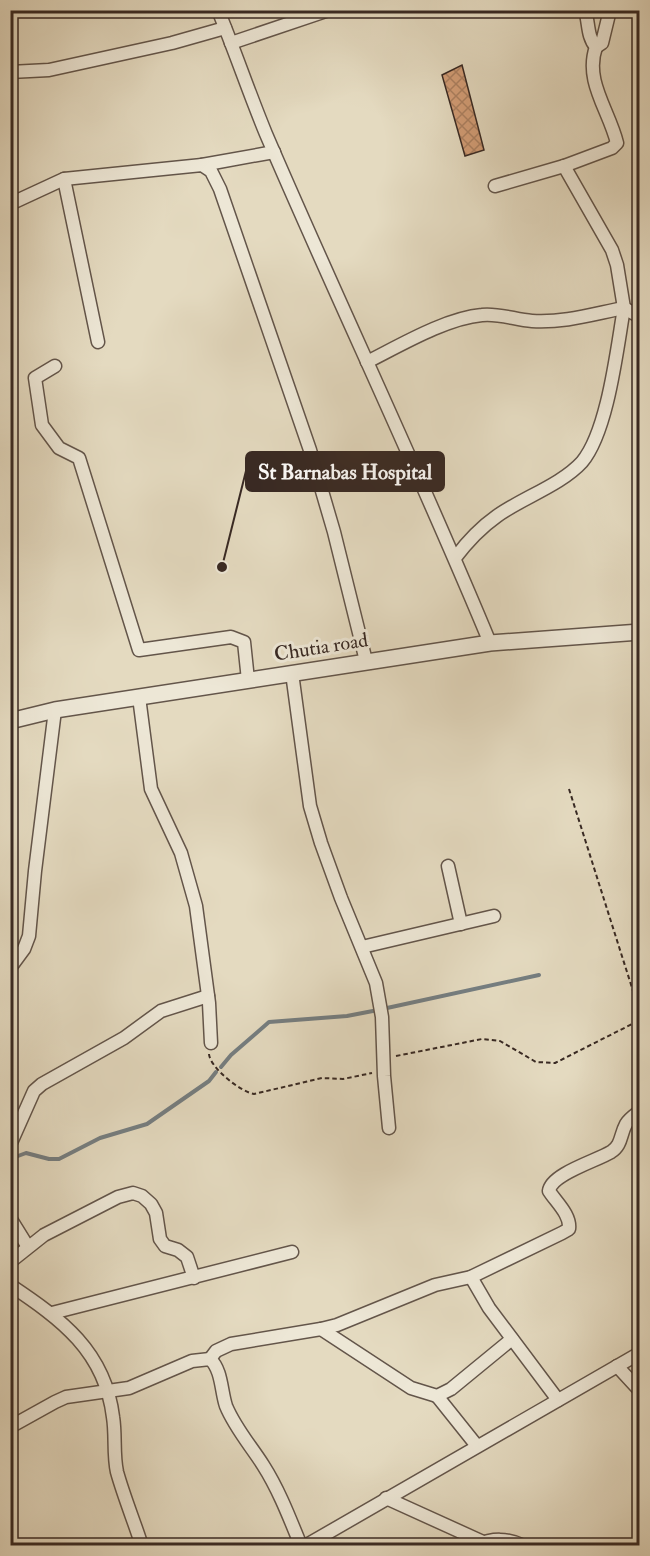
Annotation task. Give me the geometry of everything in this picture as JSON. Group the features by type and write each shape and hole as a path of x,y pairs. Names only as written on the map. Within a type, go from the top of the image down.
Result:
{"street":[{"path":"218,10 253,104 455,558 490,643"},
{"path":"231,43 329,10"},
{"path":"585,10 589,34 596,47"},
{"path":"495,186 564,166 612,148 618,143 591,73 592,58 596,47 602,44 610,10"},
{"path":"10,72 49,70 172,43 225,28"},
{"path":"10,204 64,179 202,165 274,152"},
{"path":"202,165 211,171 220,189 310,450 334,532 366,661"},
{"path":"455,558 473,535 497,516 564,476 582,462 593,444 603,415 624,308 617,265 612,250 564,166"},
{"path":"64,179 98,342"},
{"path":"367,362 434,329 472,316 495,314 524,320 548,321 582,318 624,308 639,317"},
{"path":"55,366 35,378 42,425 59,448 79,458 139,650 231,637 244,642 248,680"},
{"name":"Chutia road","path":"10,721 55,710 490,643 639,632"},
{"path":"292,673 310,806 341,898 376,983 382,1017 389,1128"},
{"path":"138,697 152,789 181,853 191,883 208,996 211,1043"},
{"path":"10,968 24,949 29,936 55,710"},
{"path":"448,866 461,924"},
{"path":"362,946 494,916"},
{"path":"10,1145 34,1091 42,1084 124,1038 161,1011 208,996"},
{"path":"10,1427 66,1397 129,1388 192,1361 210,1359 216,1351 231,1344 337,1325 435,1285 471,1277 569,1229 568,1219 549,1191 549,1186 562,1176 611,1152 619,1145 625,1125 639,1112"},
{"path":"10,1262 44,1235 118,1197 133,1193 142,1196 151,1204 156,1213 160,1239 165,1246 187,1257 194,1278"},
{"path":"10,1218 28,1246"},
{"path":"52,1313 292,1252"},
{"path":"471,1277 489,1308 558,1400"},
{"path":"10,1284 52,1313 73,1332 87,1351 108,1392 113,1418 117,1470 142,1545"},
{"path":"321,1329 411,1388 437,1396 477,1446"},
{"path":"437,1396 451,1389 512,1339"},
{"path":"210,1359 218,1371 227,1407 248,1445 264,1466 303,1545 639,1353"},
{"path":"616,1366 639,1391"},
{"path":"386,1498 479,1544 505,1539 524,1545"}],"path":[{"path":"570,789 639,1013"},
{"path":"211,1043 209,1058 214,1067 246,1093 255,1094 322,1078 343,1079 384,1064 482,1039 500,1041 536,1062 555,1063 639,1020"}],"building":[{"path":"462,65 484,150 465,156 442,75"}],"waterway":[{"path":"387,1008 539,975"},
{"path":"221,1067 231,1055 269,1022 347,1016 378,1010"},
{"path":"10,1159 26,1153 59,1159 100,1138 147,1124 209,1081 216,1072"}],"place":[{"name":"St Barnabas Hospital","path":"222,567"}]}
